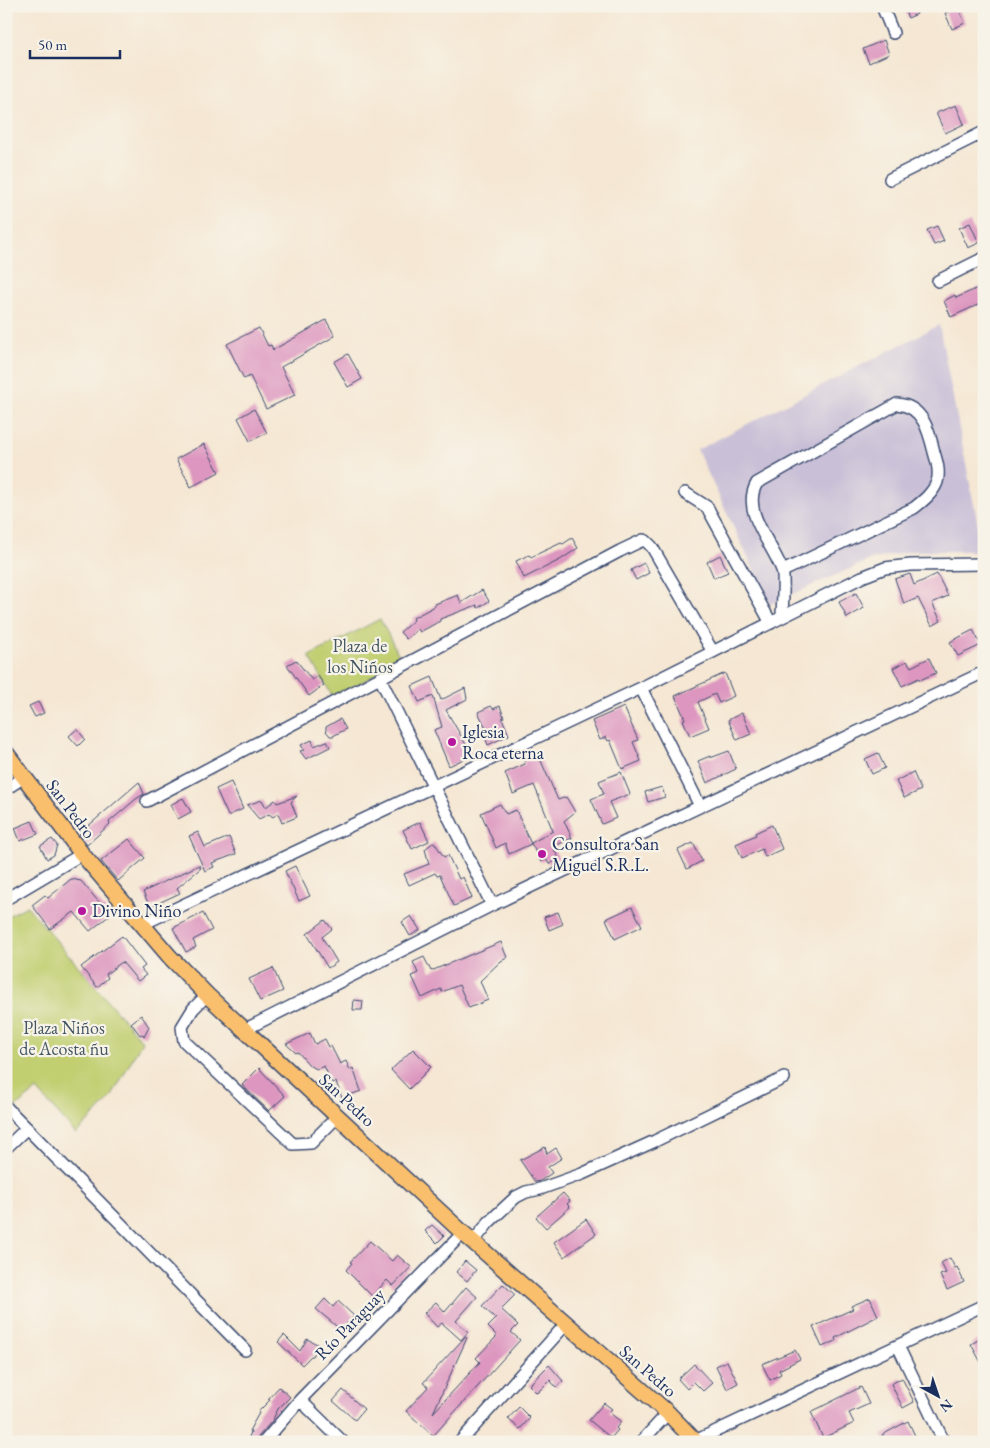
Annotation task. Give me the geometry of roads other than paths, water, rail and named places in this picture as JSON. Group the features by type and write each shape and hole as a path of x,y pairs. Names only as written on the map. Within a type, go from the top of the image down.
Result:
{"main road":[{"name":"San Pedro","path":"6,753 82,854 144,924 170,957 206,995 468,1237 668,1413 696,1441"}],"street":[{"path":"882,6 892,33"},
{"path":"890,179 984,132"},
{"path":"938,281 984,258"},
{"path":"782,617 783,571 760,527 752,502 752,491 757,483 897,404 906,405 915,412 928,426 938,468 937,482 929,496 914,508 783,571"},
{"path":"685,493 707,507 771,623"},
{"path":"147,801 636,542 644,540 652,547 713,652"},
{"path":"144,924 641,688 862,577 885,568 910,565 984,564"},
{"path":"244,1030 492,905 984,672"},
{"path":"380,678 492,905"},
{"path":"641,688 700,806"},
{"path":"6,789 24,777"},
{"path":"6,899 82,854"},
{"path":"206,995 193,1009 182,1027 184,1041 293,1144 311,1143 338,1116"},
{"name":"Río Paraguay","path":"264,1442 300,1400 468,1237 489,1222 516,1197 582,1174 628,1154 784,1078"},
{"path":"6,1107 245,1350"},
{"path":"6,1148 27,1128"},
{"path":"696,1441 984,1305"},
{"path":"460,1442 566,1324"},
{"path":"898,1346 944,1442"},
{"path":"300,1400 342,1442"},
{"path":"641,1442 668,1413"}],"place":[{"name":"Iglesia Roca eterna","path":"452,742"},
{"name":"Consultora San Miguel S.R.L.","path":"542,854"},
{"name":"Divino Niño","path":"82,911"}],"park label":[{"name":"Plaza de los Niños","path":"360,656"},
{"name":"Plaza Niños de Acosta ñu","path":"64,1038"}]}
